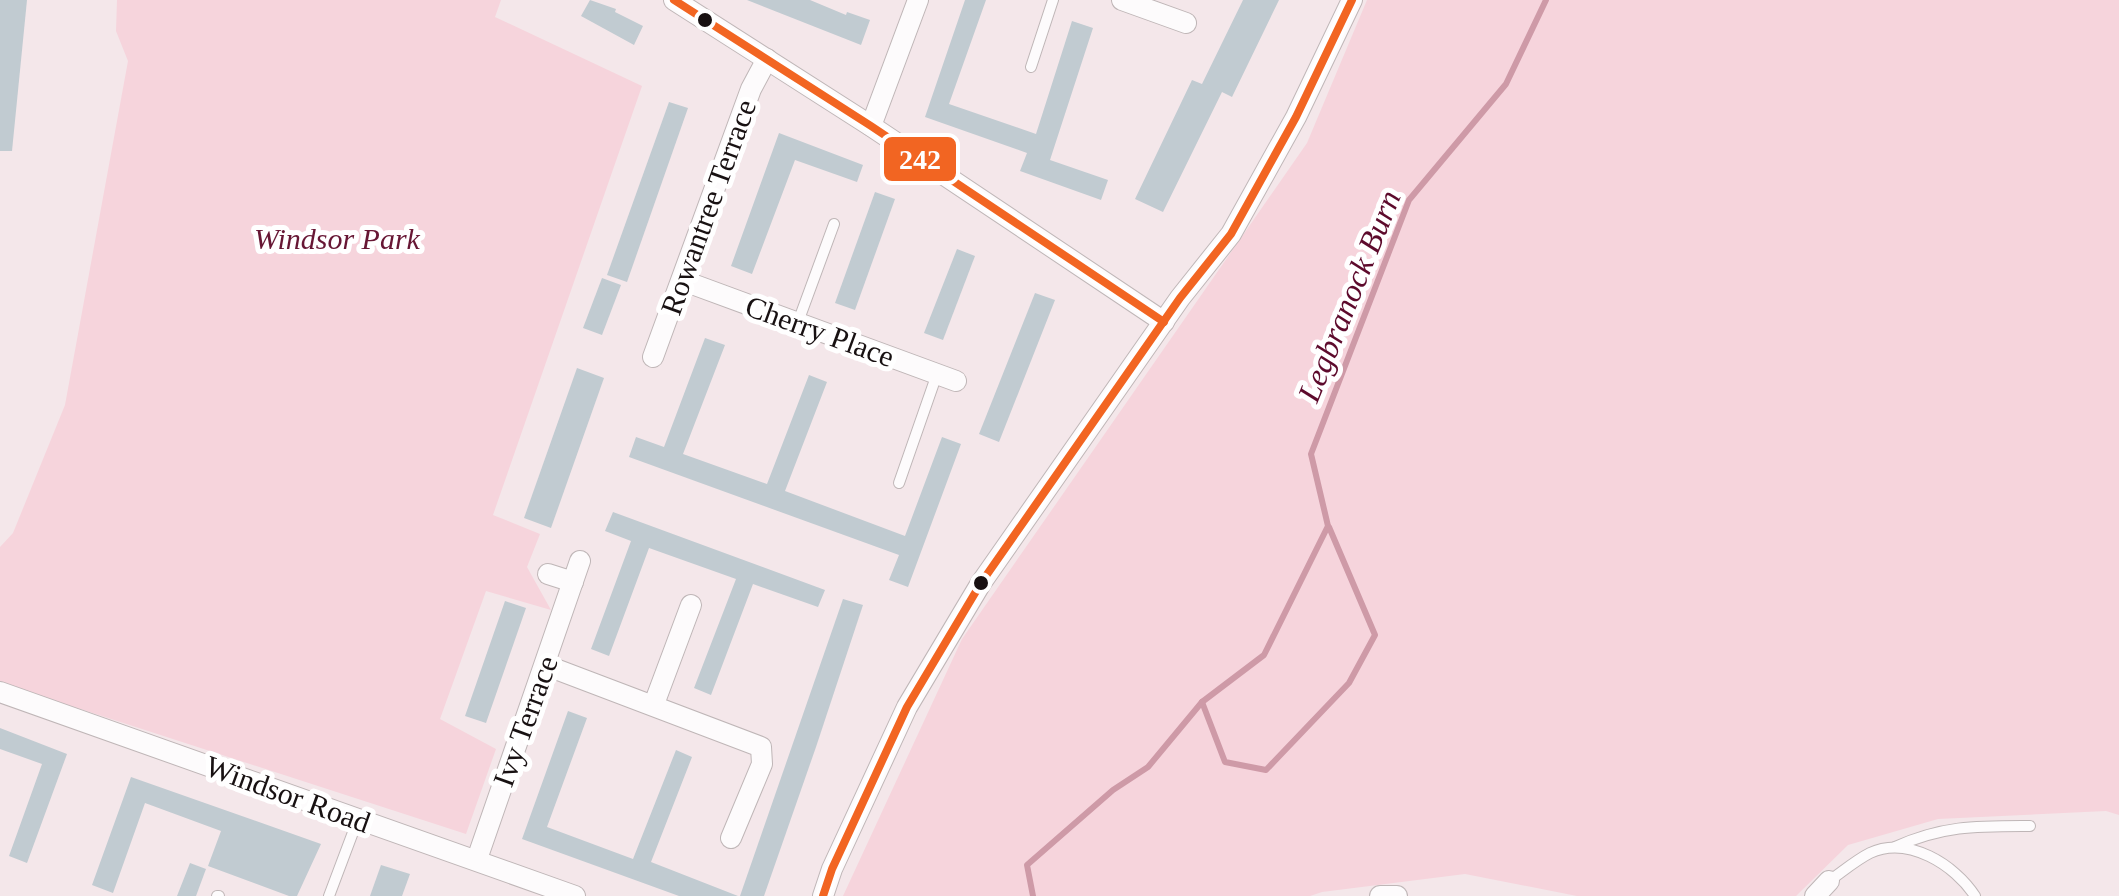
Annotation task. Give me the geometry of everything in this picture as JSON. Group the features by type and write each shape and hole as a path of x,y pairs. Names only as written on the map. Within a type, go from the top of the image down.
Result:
{"street":[{"path":"674,0 1164,322"},
{"path":"871,126 918,0"},
{"path":"1122,0 1186,23"},
{"path":"823,896 874,775 924,679 981,583 1164,322 1232,234 1296,116 1352,0"},
{"name":"Rowantree Terrace","path":"653,357 751,89 768,59"},
{"name":"Cherry Place","path":"684,280 947,378"},
{"name":"Ivy Terrace","path":"477,859 580,561"},
{"path":"548,574 573,582"},
{"path":"654,704 691,606"},
{"path":"546,665 762,747 762,764 731,838"},
{"name":"Windsor Road","path":"0,692 576,896"},
{"path":"1380,896 1397,896"}],"lane":[{"path":"1030,67 1053,0"},
{"path":"798,322 834,224"},
{"path":"899,483 947,378"},
{"path":"329,896 358,819"},
{"path":"1822,888 1872,852 1894,848 1927,833 1962,825 2030,826"},
{"path":"1894,848 1924,854 1948,865 1975,896"}],"green space":[{"name":"Windsor Park","path":"117,0 501,0 495,17 642,86 493,515 540,534 527,567 551,610 486,591 440,719 496,749 466,834 0,683 0,547 13,533 65,405 128,61 116,31"},
{"path":"1367,0 2119,0 2119,815 2106,811 1938,819 1848,845 1796,896 1577,896 1465,874 1310,896 843,896 962,639 1307,143"}],"building":[{"path":"0,0 27,0 12,151 0,151"},
{"path":"590,0 616,9 615,12 643,26 634,45 581,16"},
{"path":"747,0 810,0 870,20 861,45"},
{"path":"965,0 986,0 949,104 1036,134 1072,21 1093,28 1050,160 1108,180 1101,200 1020,171 1027,153 925,117"},
{"path":"1243,0 1279,0 1232,97 1222,92 1163,212 1135,199 1192,80 1202,84"},
{"path":"669,102 688,108 627,282 607,275"},
{"path":"779,133 863,165 857,182 795,160 752,274 731,266"},
{"path":"875,192 895,199 855,310 835,303"},
{"path":"957,249 975,256 943,340 924,333"},
{"path":"602,278 621,285 602,335 583,328"},
{"path":"1035,293 1055,300 999,442 979,434"},
{"path":"705,338 725,345 683,454 767,484 809,375 827,382 785,491 905,536 942,437 961,444 908,587 889,580 899,555 629,457 636,437 664,447"},
{"path":"577,368 604,378 551,528 524,518"},
{"path":"613,512 825,590 818,607 753,584 711,695 694,688 736,579 649,548 609,656 591,649 631,541 605,531"},
{"path":"843,599 863,605 816,747 764,896 740,896"},
{"path":"505,601 526,608 486,723 465,716"},
{"path":"568,711 587,718 547,827 633,859 676,750 692,757 651,862 738,896 679,896 522,839"},
{"path":"0,728 67,754 27,863 9,856 42,764 0,749"},
{"path":"131,777 321,844 297,896 208,866 221,831 145,803 113,893 92,885"},
{"path":"190,863 206,869 196,896 177,896"},
{"path":"381,865 410,874 402,896 370,896"}],"waterway":[{"name":"Legbranock Burn","path":"1202,702 1264,655 1328,526 1311,454 1409,200 1506,84 1546,0"},
{"name":"Legbranock Burn","path":"1033,896 1027,865 1113,790 1148,767 1202,702 1225,762 1266,770 1349,683 1375,635 1329,527"}],"transit line":[{"name":"242","path":"674,0 1164,322"},
{"name":"242","path":"823,896 907,707 981,583 1180,298 1231,234 1296,117 1352,0"}]}
